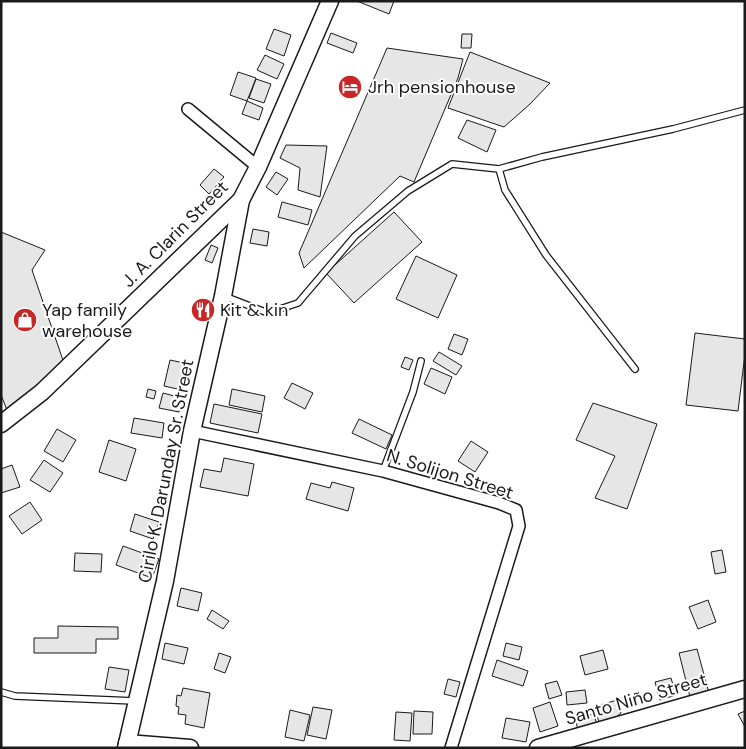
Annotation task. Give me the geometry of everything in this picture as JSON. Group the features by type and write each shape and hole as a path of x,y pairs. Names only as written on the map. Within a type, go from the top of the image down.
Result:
{"main road":[{"name":"J. A. Clarin Street","path":"1,424 42,392 241,200 258,166 330,1"},
{"name":"Cirilo K. Darunday Sr. Street","path":"127,746 165,581 192,431 241,200"},
{"name":"Santo Niño Street","path":"538,748 745,689"},
{"path":"127,746 190,748"}],"street":[{"path":"188,109 258,166"},
{"name":"N. Solijon Street","path":"192,431 383,471 499,503 516,510 519,526 451,748"}],"lane":[{"path":"222,296 268,313 298,303 355,236 408,191 452,164 500,169 542,157 673,129 745,110"},
{"path":"500,169 505,190 546,255 635,369"},
{"path":"383,471 413,392 421,361"},
{"path":"1,692 15,696 137,701"}],"building":[{"path":"357,1 394,1 389,14"},
{"path":"274,29 291,35 284,56 266,49"},
{"path":"331,33 357,43 353,53 327,43"},
{"path":"462,34 472,34 471,48 461,48"},
{"path":"387,48 463,59 458,78 414,182 400,176 304,268 299,253"},
{"path":"470,52 550,83 504,127 448,108"},
{"path":"265,55 284,64 277,79 257,70"},
{"path":"238,72 256,78 247,101 230,95"},
{"path":"346,77 361,82 357,97 342,93"},
{"path":"256,79 271,84 264,103 249,98"},
{"path":"247,101 263,108 259,120 242,114"},
{"path":"467,120 496,130 487,152 458,138"},
{"path":"286,145 327,146 320,197 298,190 300,168 280,158"},
{"path":"214,169 224,177 209,194 200,185"},
{"path":"276,172 288,179 277,195 266,187"},
{"path":"282,202 312,210 308,225 278,217"},
{"path":"394,212 422,242 354,303 326,273"},
{"path":"253,229 269,232 267,246 250,243"},
{"name":"Yap family warehouse","path":"1,232 45,250 32,270 66,369 7,410 1,395"},
{"path":"211,245 218,248 212,263 205,260"},
{"path":"416,256 457,275 438,318 396,299"},
{"path":"695,333 745,339 738,411 686,405"},
{"path":"454,334 468,339 462,355 448,349"},
{"path":"439,352 462,366 456,375 433,361"},
{"path":"405,357 413,360 409,370 401,367"},
{"path":"170,360 188,364 182,390 164,386"},
{"path":"431,368 452,377 445,394 424,384"},
{"path":"292,383 313,393 305,409 284,398"},
{"path":"148,389 156,391 154,399 146,397"},
{"path":"232,389 265,396 262,412 229,405"},
{"path":"163,393 182,398 179,412 159,408"},
{"path":"593,403 657,424 627,509 595,498 615,456 576,440"},
{"path":"214,404 262,414 258,433 210,423"},
{"path":"134,418 164,423 162,438 131,433"},
{"path":"359,419 392,435 386,449 352,433"},
{"path":"57,429 76,440 63,462 44,451"},
{"path":"109,440 136,449 126,481 99,472"},
{"path":"471,441 488,452 475,472 458,461"},
{"path":"224,458 254,464 248,496 200,487 204,469 221,472"},
{"path":"44,460 63,473 50,492 30,480"},
{"path":"12,465 20,487 1,493 1,469"},
{"path":"332,482 354,488 348,511 306,499 311,483 330,488"},
{"path":"30,502 42,520 22,534 9,516"},
{"path":"135,514 159,522 153,539 130,531"},
{"path":"123,546 159,559 152,578 116,565"},
{"path":"722,550 726,572 715,574 711,552"},
{"path":"75,553 102,554 101,572 74,571"},
{"path":"181,588 202,593 198,611 177,606"},
{"path":"708,600 716,622 698,629 689,607"},
{"path":"212,610 229,621 223,629 207,619"},
{"path":"58,626 118,627 118,639 96,639 96,653 34,653 34,638 58,638"},
{"path":"165,643 188,648 184,664 162,659"},
{"path":"506,643 522,647 519,660 503,656"},
{"path":"697,649 709,693 690,697 679,653"},
{"path":"603,650 608,669 585,675 580,656"},
{"path":"219,653 231,657 225,673 214,669"},
{"path":"497,660 528,671 523,686 492,676"},
{"path":"109,667 129,670 125,692 105,689"},
{"path":"671,678 676,695 660,700 655,682"},
{"path":"448,679 460,682 456,697 444,694"},
{"path":"557,681 562,695 549,699 545,684"},
{"path":"183,688 210,693 204,728 185,724 186,715 178,714 179,707 176,706 177,695 181,696"},
{"path":"585,690 587,703 567,705 566,692"},
{"path":"617,700 621,713 611,721 600,725 594,707"},
{"path":"550,702 558,726 540,732 533,708"},
{"path":"313,707 332,710 326,739 307,735"},
{"path":"290,710 310,715 304,741 285,737"},
{"path":"414,711 433,712 432,734 413,734"},
{"path":"745,711 745,727 738,714"},
{"path":"396,712 412,713 410,741 394,740"},
{"path":"594,714 598,729 579,734 575,718"},
{"path":"506,718 530,722 526,742 502,738"}],"place":[{"name":"Jrh pensionhouse","path":"350,87"},
{"name":"Kit & kin","path":"203,310"},
{"name":"Yap family warehouse","path":"25,320"}]}
